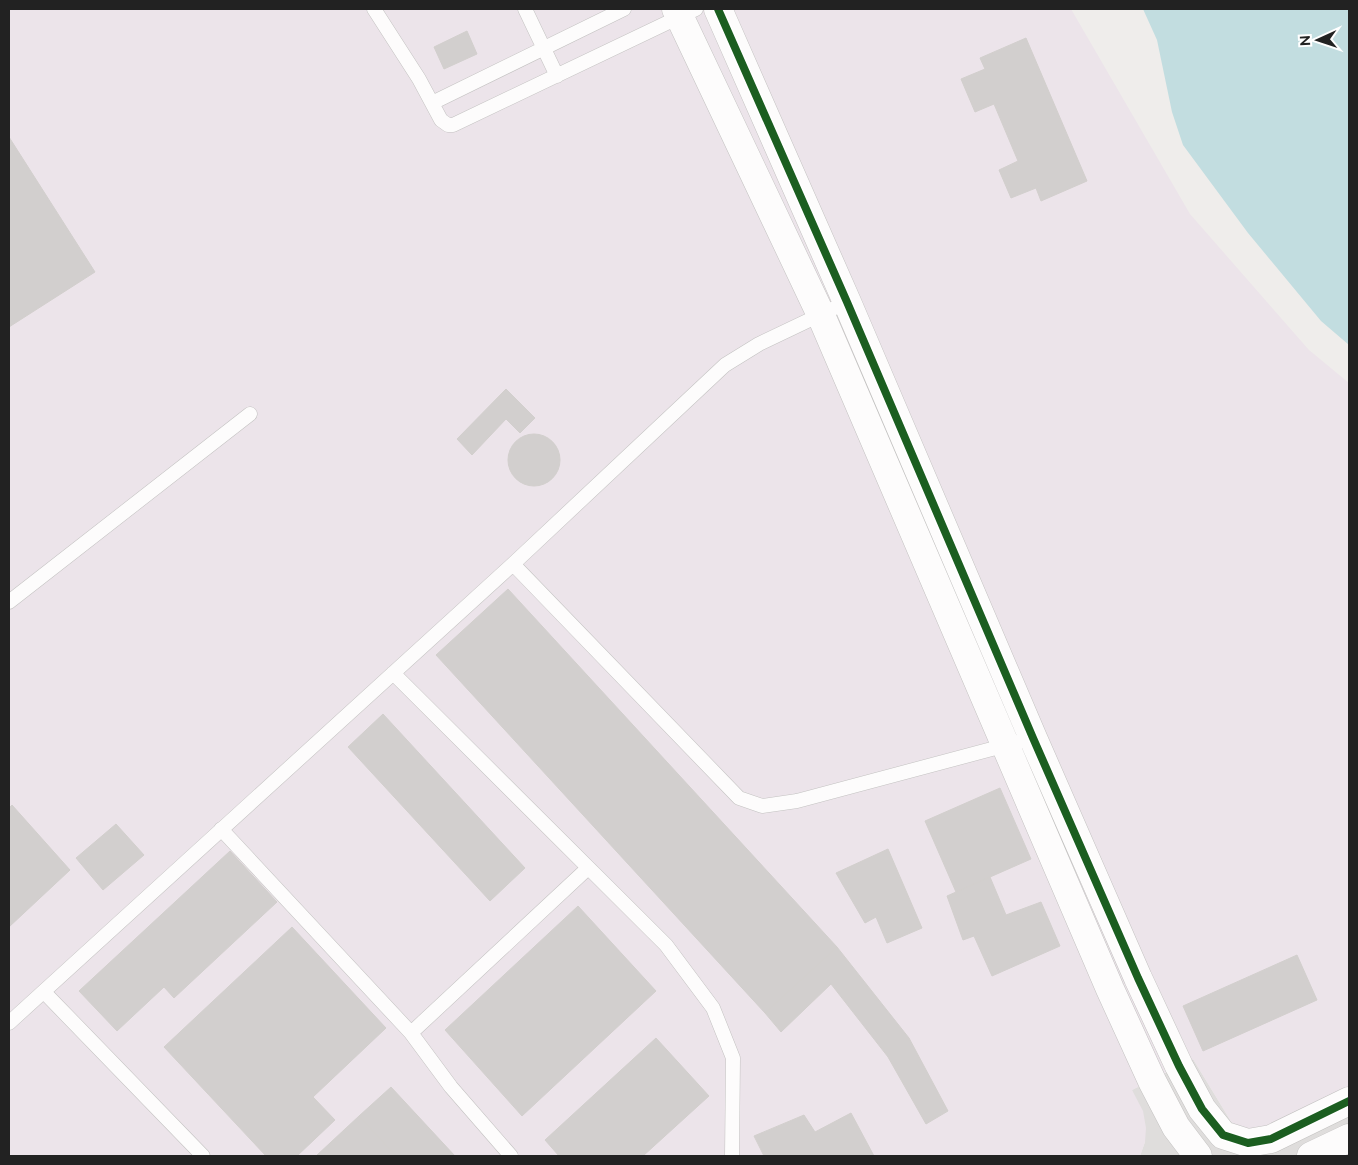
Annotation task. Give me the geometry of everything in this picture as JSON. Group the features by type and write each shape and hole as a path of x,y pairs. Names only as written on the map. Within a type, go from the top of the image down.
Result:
{"street":[{"path":"718,9 847,302 1033,738 1138,978 1179,1066 1202,1109 1241,1145 1271,1139 1349,1101"},
{"path":"684,11 820,313 1110,989 1152,1081 1176,1127 1199,1156"},
{"path":"1110,989 1138,978"},
{"path":"1311,1156 1349,1138"}],"lane":[{"path":"374,9 441,120 448,125 453,125 557,76 684,11"},
{"path":"525,9 557,76"},
{"path":"432,103 624,9"},
{"path":"9,1023 513,564 725,365 759,344 820,313 847,302"},
{"path":"9,602 250,414"},
{"path":"513,564 740,798 762,806 798,801 1033,738"},
{"path":"393,673 666,945 713,1008 733,1058 732,1156"},
{"path":"221,830 412,1033 451,1087 511,1156"},
{"path":"412,1033 588,868"},
{"path":"44,992 203,1156"},
{"path":"1199,1156 1241,1145"}],"shaded area":[{"path":"9,9 1071,9 1190,214 1309,350 1349,383 1349,1089 1253,1133 1235,1128 1193,1059 1132,1090 1143,1111 1146,1128 1145,1142 1140,1156 9,1156"},
{"path":"1193,1059 1235,1128 1349,1089 1349,1156 1140,1156 1145,1142 1132,1090"}],"water":[{"path":"1143,9 1349,9 1349,345 1321,321 1248,233 1183,145 1172,112 1157,40"}],"building":[{"path":"467,31 477,54 444,69 434,47"},
{"path":"1026,38 1087,181 1041,201 1036,188 1011,198 999,170 1018,161 994,104 975,112 961,79 985,69 980,58"},
{"path":"9,137 95,272 9,327"},
{"path":"506,389 535,418 520,433 506,419 472,455 457,439"},
{"path":"534,434 544,436 552,442 558,450 560,460 558,470 552,478 544,484 534,486 524,484 516,478 510,470 508,460 510,450 516,442 524,436"},
{"path":"508,589 837,947 765,1013 436,655"},
{"path":"383,714 525,868 490,901 348,747"},
{"path":"1000,788 1031,859 956,892 925,821"},
{"path":"12,805 70,870 9,927 9,808"},
{"path":"116,824 144,855 103,890 76,858"},
{"path":"888,849 922,928 887,943 876,917 865,923 836,873"},
{"path":"230,851 277,902 174,998 164,987 117,1031 79,991"},
{"path":"990,877 1006,915 1041,902 1060,946 992,976 974,936 963,940 947,896"},
{"path":"578,906 656,991 522,1116 445,1030"},
{"path":"292,927 386,1028 313,1097 335,1120 297,1156 266,1156 164,1047"},
{"path":"837,947 909,1038 948,1111 926,1124 888,1057 831,984 781,1032 765,1013"},
{"path":"1297,955 1317,1000 1203,1051 1183,1006"},
{"path":"656,1038 709,1096 643,1156 559,1156 545,1140"},
{"path":"391,1087 455,1156 396,1156 359,1116"},
{"path":"851,1113 874,1156 764,1156 754,1136 804,1115 815,1132"},
{"path":"359,1116 396,1156 316,1156"}],"cycle path":[{"path":"718,9 847,302 1033,738 1138,978 1179,1066 1202,1109 1223,1135 1248,1143 1271,1139 1349,1101"}]}
